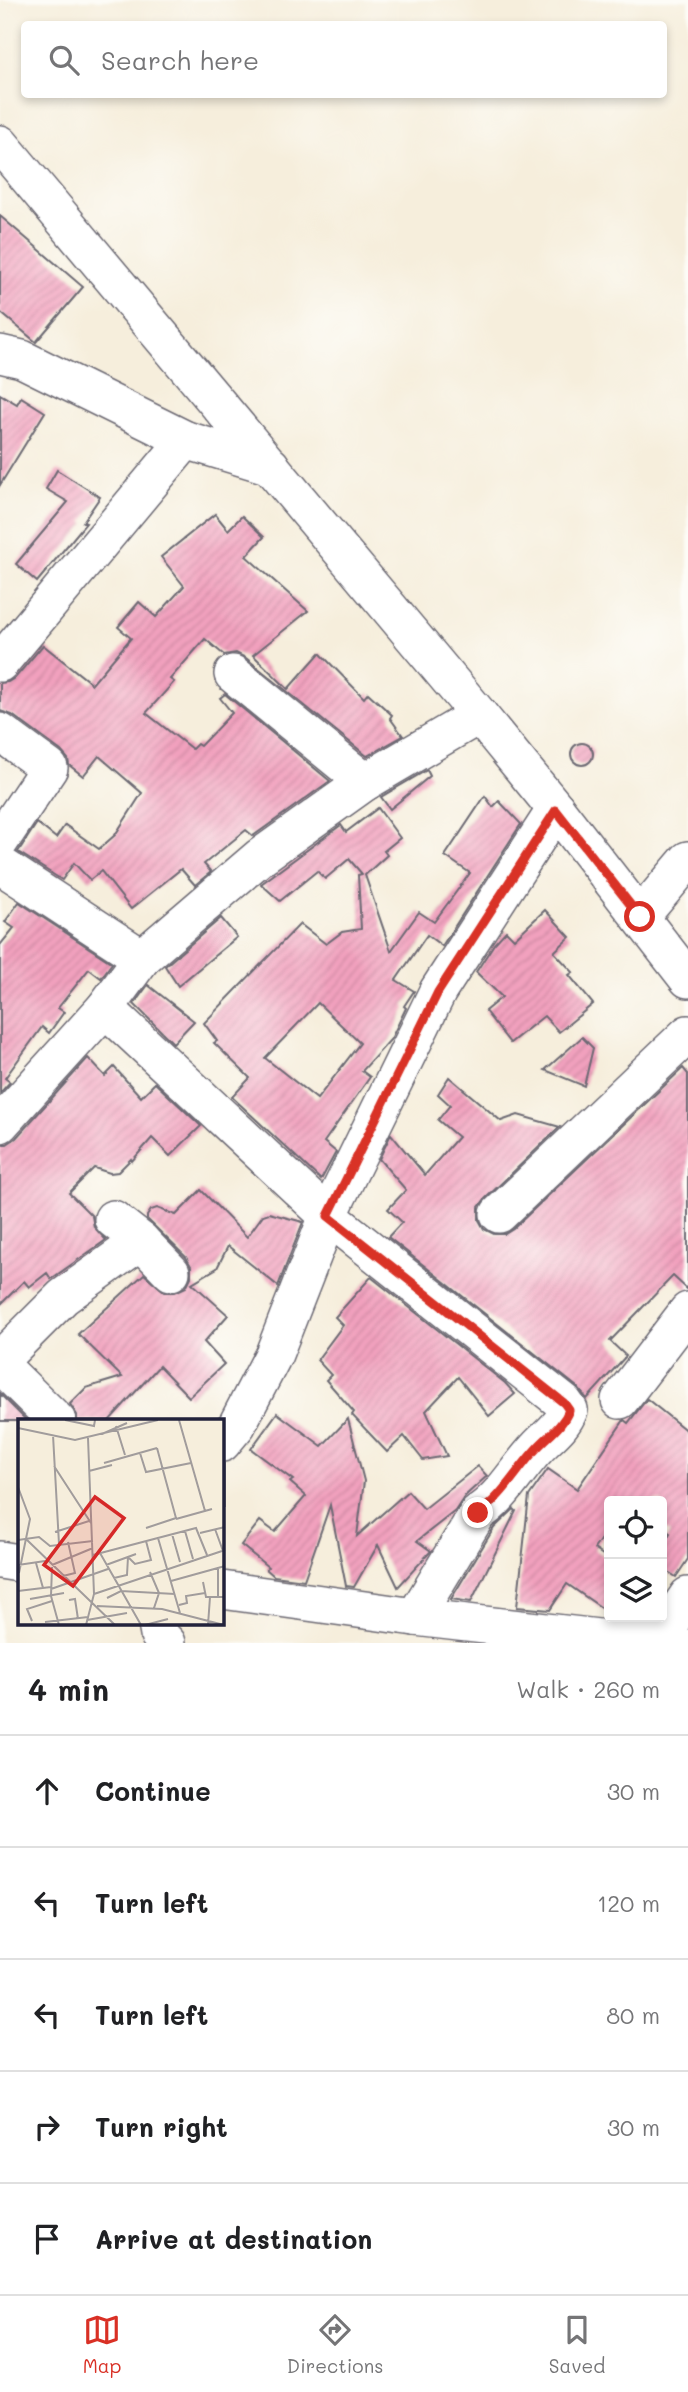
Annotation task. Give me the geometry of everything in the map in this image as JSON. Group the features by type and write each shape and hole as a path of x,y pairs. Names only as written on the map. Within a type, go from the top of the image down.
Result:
{"street":[{"path":"0,144 479,715 688,979"},
{"path":"0,354 22,359 186,440 271,466"},
{"path":"0,663 186,440"},
{"path":"233,674 365,782"},
{"path":"0,1124 105,1008 142,958 260,857 365,782 479,715"},
{"path":"0,732 49,768 0,841"},
{"path":"224,1441 237,1425 274,1354 328,1216 438,992 556,810"},
{"path":"640,917 688,860"},
{"path":"0,866 142,958"},
{"path":"105,1008 328,1216 564,1403 569,1410 565,1420 536,1449 489,1506 478,1513 415,1617"},
{"path":"499,1214 688,1034"},
{"path":"55,1419 0,1363 127,1230 171,1272"},
{"path":"620,1400 688,1311"},
{"path":"0,1560 18,1563"},
{"path":"224,1590 415,1617 663,1643 688,1596"}],"building":[{"path":"0,216 83,287 36,342 0,312"},
{"path":"0,394 17,404 21,397 45,412 0,485"},
{"path":"57,470 100,497 83,522 86,523 37,582 16,564 68,502 46,489"},
{"path":"215,514 228,530 242,516 264,537 246,556 308,611 253,655 288,689 320,653 364,698 368,693 392,715 390,718 403,736 367,756 246,658 236,653 224,655 205,639 170,679 174,682 146,713 192,749 197,744 200,746 232,713 220,698 225,694 330,781 253,836 246,830 204,864 211,872 195,885 181,869 131,909 101,871 90,880 74,863 62,880 18,852 37,823 56,838 65,825 99,849 115,835 142,793 99,756 83,776 69,765 68,759 61,751 12,715 0,711 0,683 16,677 43,645 92,684 131,638 118,627 139,602 156,617 184,586 161,557"},
{"path":"582,743 590,746 593,754 590,762 582,765 574,762 571,754 574,746"},
{"path":"427,770 430,776 390,809 381,797"},
{"path":"485,796 493,807 499,801 521,824 442,946 427,935 396,980 414,991 404,1006 406,1008 391,1039 362,1071 370,1077 324,1142 336,1152 321,1180 232,1097 250,1078 214,1043 217,1041 204,1023 300,924 326,944 342,932 361,929 358,875 362,874 349,859 325,879 317,871 280,901 261,884 341,825 346,832 378,808 400,838 384,851 387,855 365,875 391,951 419,912 434,922 470,873 445,856","holes":["318,1003 360,1043 317,1099 265,1058"]},
{"path":"19,902 112,963 101,978 89,969 58,1008 64,1012 49,1033 42,1027 5,1078 10,1082 0,1093 0,945 14,928 5,922"},
{"path":"545,910 570,937 554,952 573,972 569,975 593,1004 559,1032 544,1016 510,1043 485,1011 502,997 476,972 506,931 514,939"},
{"path":"221,918 237,937 178,986 165,966"},
{"path":"148,985 194,1021 173,1043 134,1004"},
{"path":"582,1037 593,1048 584,1086 545,1070"},
{"path":"88,1058 105,1076 114,1067 141,1097 155,1083 201,1126 170,1156 152,1138 132,1161 131,1159 118,1172 110,1173 94,1168 69,1193 92,1216 94,1227 106,1240 51,1279 47,1273 29,1287 24,1281 0,1305 0,1144 7,1144 16,1138"},
{"path":"683,1068 688,1074 688,1290 673,1276 610,1341 626,1356 587,1399 577,1387 388,1237 402,1222 388,1209 406,1190 379,1159 391,1134 425,1175 458,1137 438,1120 450,1105 438,1094 449,1077 501,1121 518,1115 560,1127 479,1207 479,1220 484,1229 494,1234 505,1234"},
{"path":"201,1190 247,1237 263,1215 269,1213 303,1222 278,1286 228,1246 217,1268 192,1283 228,1315 204,1342 224,1364 189,1397 159,1366 111,1419 77,1419 70,1404 86,1388 122,1377 78,1334 144,1274 165,1292 175,1292 186,1287 191,1277 191,1266 186,1257 147,1219 151,1210 157,1208 176,1215"},
{"path":"371,1277 505,1383 515,1394 489,1416 458,1377 426,1411 447,1456 423,1460 404,1436 387,1452 352,1415 354,1412 326,1380 331,1375 317,1360 343,1325 335,1317"},
{"path":"0,1394 25,1419 0,1421"},
{"path":"647,1399 688,1432 688,1559 676,1577 667,1571 667,1538 670,1533 667,1531 667,1496 604,1496 604,1534 594,1549 604,1556 604,1610 567,1584 550,1610 517,1607 529,1496 548,1469 577,1489 624,1420 628,1423"},
{"path":"277,1413 322,1446 348,1419 364,1481 357,1536 408,1491 424,1509 478,1466 487,1476 465,1496 455,1511 417,1541 431,1551 398,1587 378,1545 354,1587 346,1586 330,1505 304,1580 274,1576 266,1569 268,1567 241,1545 260,1521 275,1532 306,1496 290,1482 293,1480 251,1449"},
{"path":"514,1509 516,1511 471,1602 451,1599 494,1528"}],"route":[{"path":"478,1513 489,1506 536,1449 565,1420 569,1410 564,1403 328,1216 438,992 556,810 640,917"}]}
